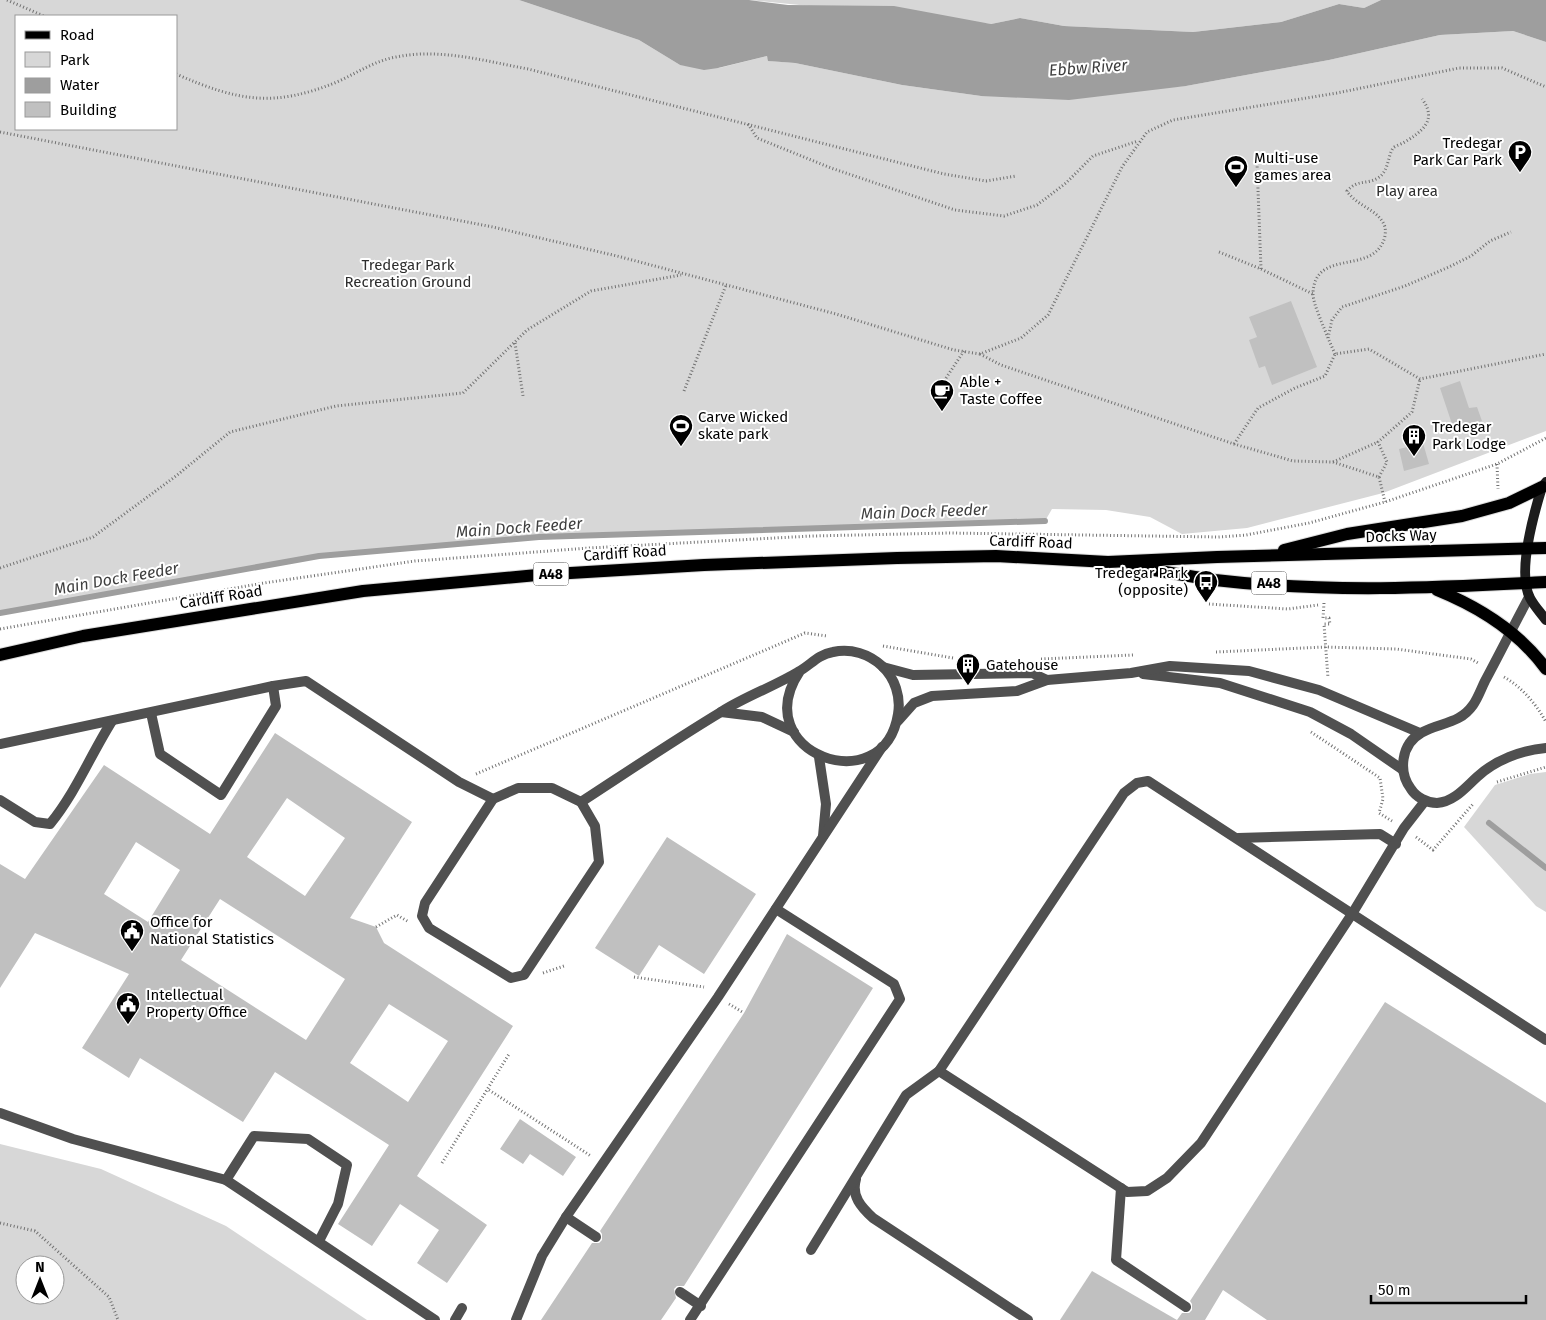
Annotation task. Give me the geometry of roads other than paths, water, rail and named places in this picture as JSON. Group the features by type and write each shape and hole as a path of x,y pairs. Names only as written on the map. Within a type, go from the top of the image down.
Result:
{"main road":[{"path":"1544,484 1527,549 1526,583 1529,597 1546,620"},
{"name":"A48","path":"1257,556 1348,534 1462,516 1509,503 1544,484"},
{"name":"Docks Way","path":"1257,556 1546,548"},
{"name":"Cardiff Road","path":"0,655 83,636 363,590 536,575 704,565 898,558 996,556 1108,562 1257,556"},
{"name":"Cardiff Road","path":"1108,562 1215,580 1330,587 1432,588"},
{"name":"A48","path":"1432,588 1546,582"},
{"name":"A48","path":"1432,588 1464,600 1510,632 1546,669"}],"street":[{"path":"1529,597 1472,706 1451,723 1420,733 1409,744 1404,757 1403,770 1409,787 1425,801 1437,803 1452,798 1498,762 1531,749 1546,748"},
{"path":"882,746 868,756 850,762 819,757 805,746 794,732 789,719 788,701 793,681 816,657 844,650 864,654 883,667 912,675 1032,673 1047,680"},
{"path":"897,722 914,703 932,696 1017,691 1047,680 1131,672 1170,666 1249,672 1327,693 1420,733"},
{"path":"516,1320 542,1256 566,1218 776,909 891,734 897,722 899,712 897,691 894,682 883,667"},
{"path":"581,802 758,690 800,672"},
{"path":"1131,672 1220,683 1310,712 1351,734 1403,770"},
{"path":"0,744 274,686 306,681 459,782 493,799"},
{"path":"151,713 160,754 221,795 276,706 274,686"},
{"path":"721,712 762,718 794,732"},
{"path":"0,800 35,822 50,824 67,803 95,748 112,721"},
{"path":"819,757 826,804 823,836"},
{"path":"811,1250 906,1095 939,1071 1124,793 1137,782 1148,781 1546,1040"},
{"path":"518,788 552,788 581,802 595,826 599,862 524,974 511,978 429,928 422,916 425,903 493,799 518,788"},
{"path":"939,1071 1127,1192 1147,1192 1167,1178 1201,1143 1352,914 1404,828 1425,801"},
{"path":"1238,838 1380,834 1396,844"},
{"path":"690,1320 701,1306 900,1000 894,984 776,909"},
{"path":"0,1113 73,1139 226,1180 435,1320"},
{"path":"226,1180 254,1136 308,1139 347,1164 338,1204 319,1241"},
{"path":"858,1171 854,1189 859,1205 873,1218 1028,1320"},
{"path":"1121,1188 1116,1260 1186,1307"},
{"path":"566,1218 596,1237"},
{"path":"680,1292 701,1306"},
{"path":"455,1320 462,1308"}],"water":[{"name":"Ebbw River","path":"519,0 749,0 788,5 894,6 991,24 1020,18 1064,26 1193,32 1281,22 1339,4 1364,8 1381,0 1546,0 1546,42 1513,31 1440,35 1329,60 1186,86 1069,100 981,96 902,85 795,63 768,61 767,56 704,70 680,65 639,40"}],"waterway":[{"name":"Main Dock Feeder","path":"0,613 319,556 539,537 1045,521"},
{"path":"1489,823 1546,868"}],"place":[{"name":"Tredegar Park Car Park","path":"1520,173"},
{"name":"Multi-use games area","path":"1236,188"},
{"name":"Able + Taste Coffee","path":"942,412"},
{"name":"Carve Wicked skate park","path":"681,447"},
{"name":"Tredegar Park Lodge","path":"1414,457"},
{"name":"Tredegar Park (opposite)","path":"1206,603"},
{"name":"Gatehouse","path":"968,686"},
{"name":"Office for National Statistics","path":"132,952"},
{"name":"Intellectual Property Office","path":"128,1025"}],"park label":[{"name":"Play area","path":"1407,191"},
{"name":"Tredegar Park Recreation Ground","path":"408,274"}]}
